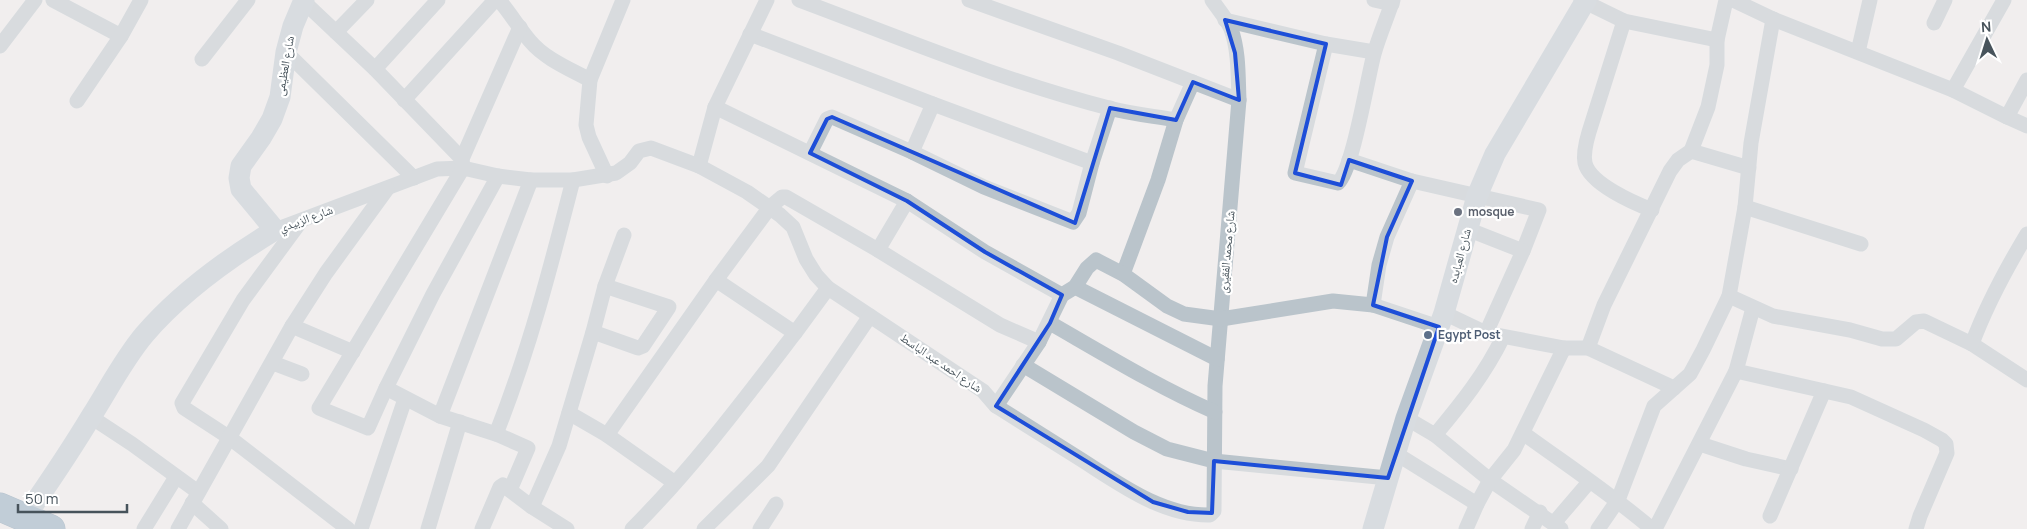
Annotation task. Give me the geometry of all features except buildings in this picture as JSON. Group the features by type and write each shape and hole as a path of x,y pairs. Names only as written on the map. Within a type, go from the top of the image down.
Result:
{"highway":[{"path":"0,507 51,529"}],"street":[{"path":"0,46 35,0"},
{"path":"53,0 121,36"},
{"path":"78,101 121,36 141,0"},
{"path":"202,59 248,0"},
{"path":"336,32 367,0"},
{"path":"374,69 438,0"},
{"path":"404,100 497,0 538,49 590,80"},
{"path":"607,176 589,138 586,125 590,80 622,0"},
{"path":"699,166 715,107 767,0"},
{"path":"799,0 986,69 1110,108 1176,120"},
{"path":"969,0 1239,100"},
{"name":"شارع محمد الفقيرى","path":"1212,0 1230,28 1236,53 1239,100 1217,359 1214,511"},
{"path":"1326,44 1295,172 1338,184 1343,179 1349,160 1374,52 1392,2 1374,0"},
{"path":"1588,348 1604,304 1670,171 1678,160 1691,151 1708,108 1716,65 1717,40 1726,0"},
{"path":"1732,0 1773,19 1953,90 2027,126"},
{"path":"1858,52 1870,0"},
{"path":"1934,23 1945,0"},
{"path":"1953,90 2004,0"},
{"path":"304,1 374,69 463,164"},
{"name":"شارع العظيمى","path":"275,230 241,189 239,178 241,166 272,119 280,97 286,52 293,26 304,1"},
{"path":"1584,1 1624,21 1717,40"},
{"name":"شارع العبابده","path":"1373,529 1406,418 1442,320 1478,196 1495,154 1584,1"},
{"path":"1598,529 1618,500 1642,433 1654,406 1690,374 1728,296 1745,207 1754,126 1773,19"},
{"path":"1225,20 1326,44 1374,52"},
{"path":"1624,21 1588,132 1585,165 1592,175 1618,195 1652,210"},
{"path":"498,176 433,294 368,428 319,408 463,164 520,27"},
{"path":"750,34 1092,163"},
{"path":"286,52 414,178"},
{"path":"2007,117 2027,80"},
{"path":"1123,274 1158,180 1176,120 1192,82"},
{"path":"912,152 932,104"},
{"path":"715,107 907,201 985,252 1217,359"},
{"path":"810,153 827,119 832,117 912,152 976,183 1071,222 1076,220 1079,213 1092,163 1110,108"},
{"name":"شارع الزبيدي","path":"25,517 91,417 128,356 160,317 225,262 275,230 437,169 463,164 498,176 531,180 573,180 607,176 624,169 638,151 651,148 699,166"},
{"path":"1691,151 1749,168"},
{"path":"1349,160 1412,181 1539,210 1523,251 1486,333"},
{"name":"شارع احمد عبد الباسط","path":"699,166 747,192 788,220 793,227 806,259 828,288 983,391 996,406 1137,494 1153,502 1188,512 1210,515 1214,511"},
{"path":"440,416 531,180"},
{"path":"496,434 516,382 551,267 573,180"},
{"path":"1373,305 1379,264 1387,237 1412,181"},
{"path":"178,529 273,363 292,326 326,273 387,189"},
{"path":"607,436 716,280 770,207 782,197 878,250 1000,325 1039,342"},
{"path":"878,250 907,201"},
{"path":"1745,207 1860,244"},
{"path":"301,221 243,300 182,401 184,408 230,438 348,529"},
{"path":"1467,229 1523,251"},
{"path":"1972,344 1977,328 2027,234"},
{"path":"532,507 559,446 605,286 624,235"},
{"path":"996,406 1039,342 1068,291 1096,260 1123,274 1167,306 1184,314 1221,320 1333,301 1373,305 1442,320 1502,337 1564,348 1588,348 1674,388"},
{"path":"716,280 795,333"},
{"path":"593,332 638,348 643,346 669,307 605,286"},
{"path":"632,529 711,442 828,288"},
{"path":"1728,296 1773,316 1850,330 1882,339 1896,339 1916,322 1924,321 1972,344 2027,380"},
{"path":"1523,433 1618,500 1653,529 1700,444 1736,371 1753,308"},
{"path":"704,529 768,466 870,316"},
{"path":"1050,322 1154,383 1215,412"},
{"path":"292,326 353,352"},
{"path":"1434,435 1474,387 1490,364 1502,337"},
{"path":"1466,529 1490,480 1514,450 1564,348"},
{"path":"273,363 302,374"},
{"path":"1023,365 1134,432 1167,449 1214,461 1388,478"},
{"path":"1736,371 1850,397 1924,430 1946,444 1947,453 1916,529"},
{"path":"386,388 440,416 496,434 528,448 510,490"},
{"path":"1770,516 1824,391"},
{"path":"361,529 405,399"},
{"path":"569,413 607,436 675,483"},
{"path":"91,417 132,444 176,477 221,529"},
{"path":"1406,418 1434,435 1490,480 1540,512 1557,526 1590,482"},
{"path":"428,529 460,422"},
{"path":"1700,444 1746,459 1791,469"},
{"path":"1395,453 1477,504"},
{"path":"144,529 176,477"},
{"path":"482,529 500,487 503,485 532,507 567,529"},
{"path":"760,529 776,504"},
{"path":"1532,529 1540,512"}],"highlighted area":[{"path":"1225,20 1326,44 1295,173 1341,185 1349,160 1412,181 1387,237 1373,305 1439,327 1388,478 1214,461 1212,513 1188,512 1153,502 996,406 1050,323 1062,295 985,252 907,201 810,153 827,119 832,117 1075,223 1110,108 1176,120 1193,82 1239,100 1235,53"}],"place":[{"name":"mosque","path":"1458,212"},
{"name":"Egypt Post","path":"1428,335"}]}
